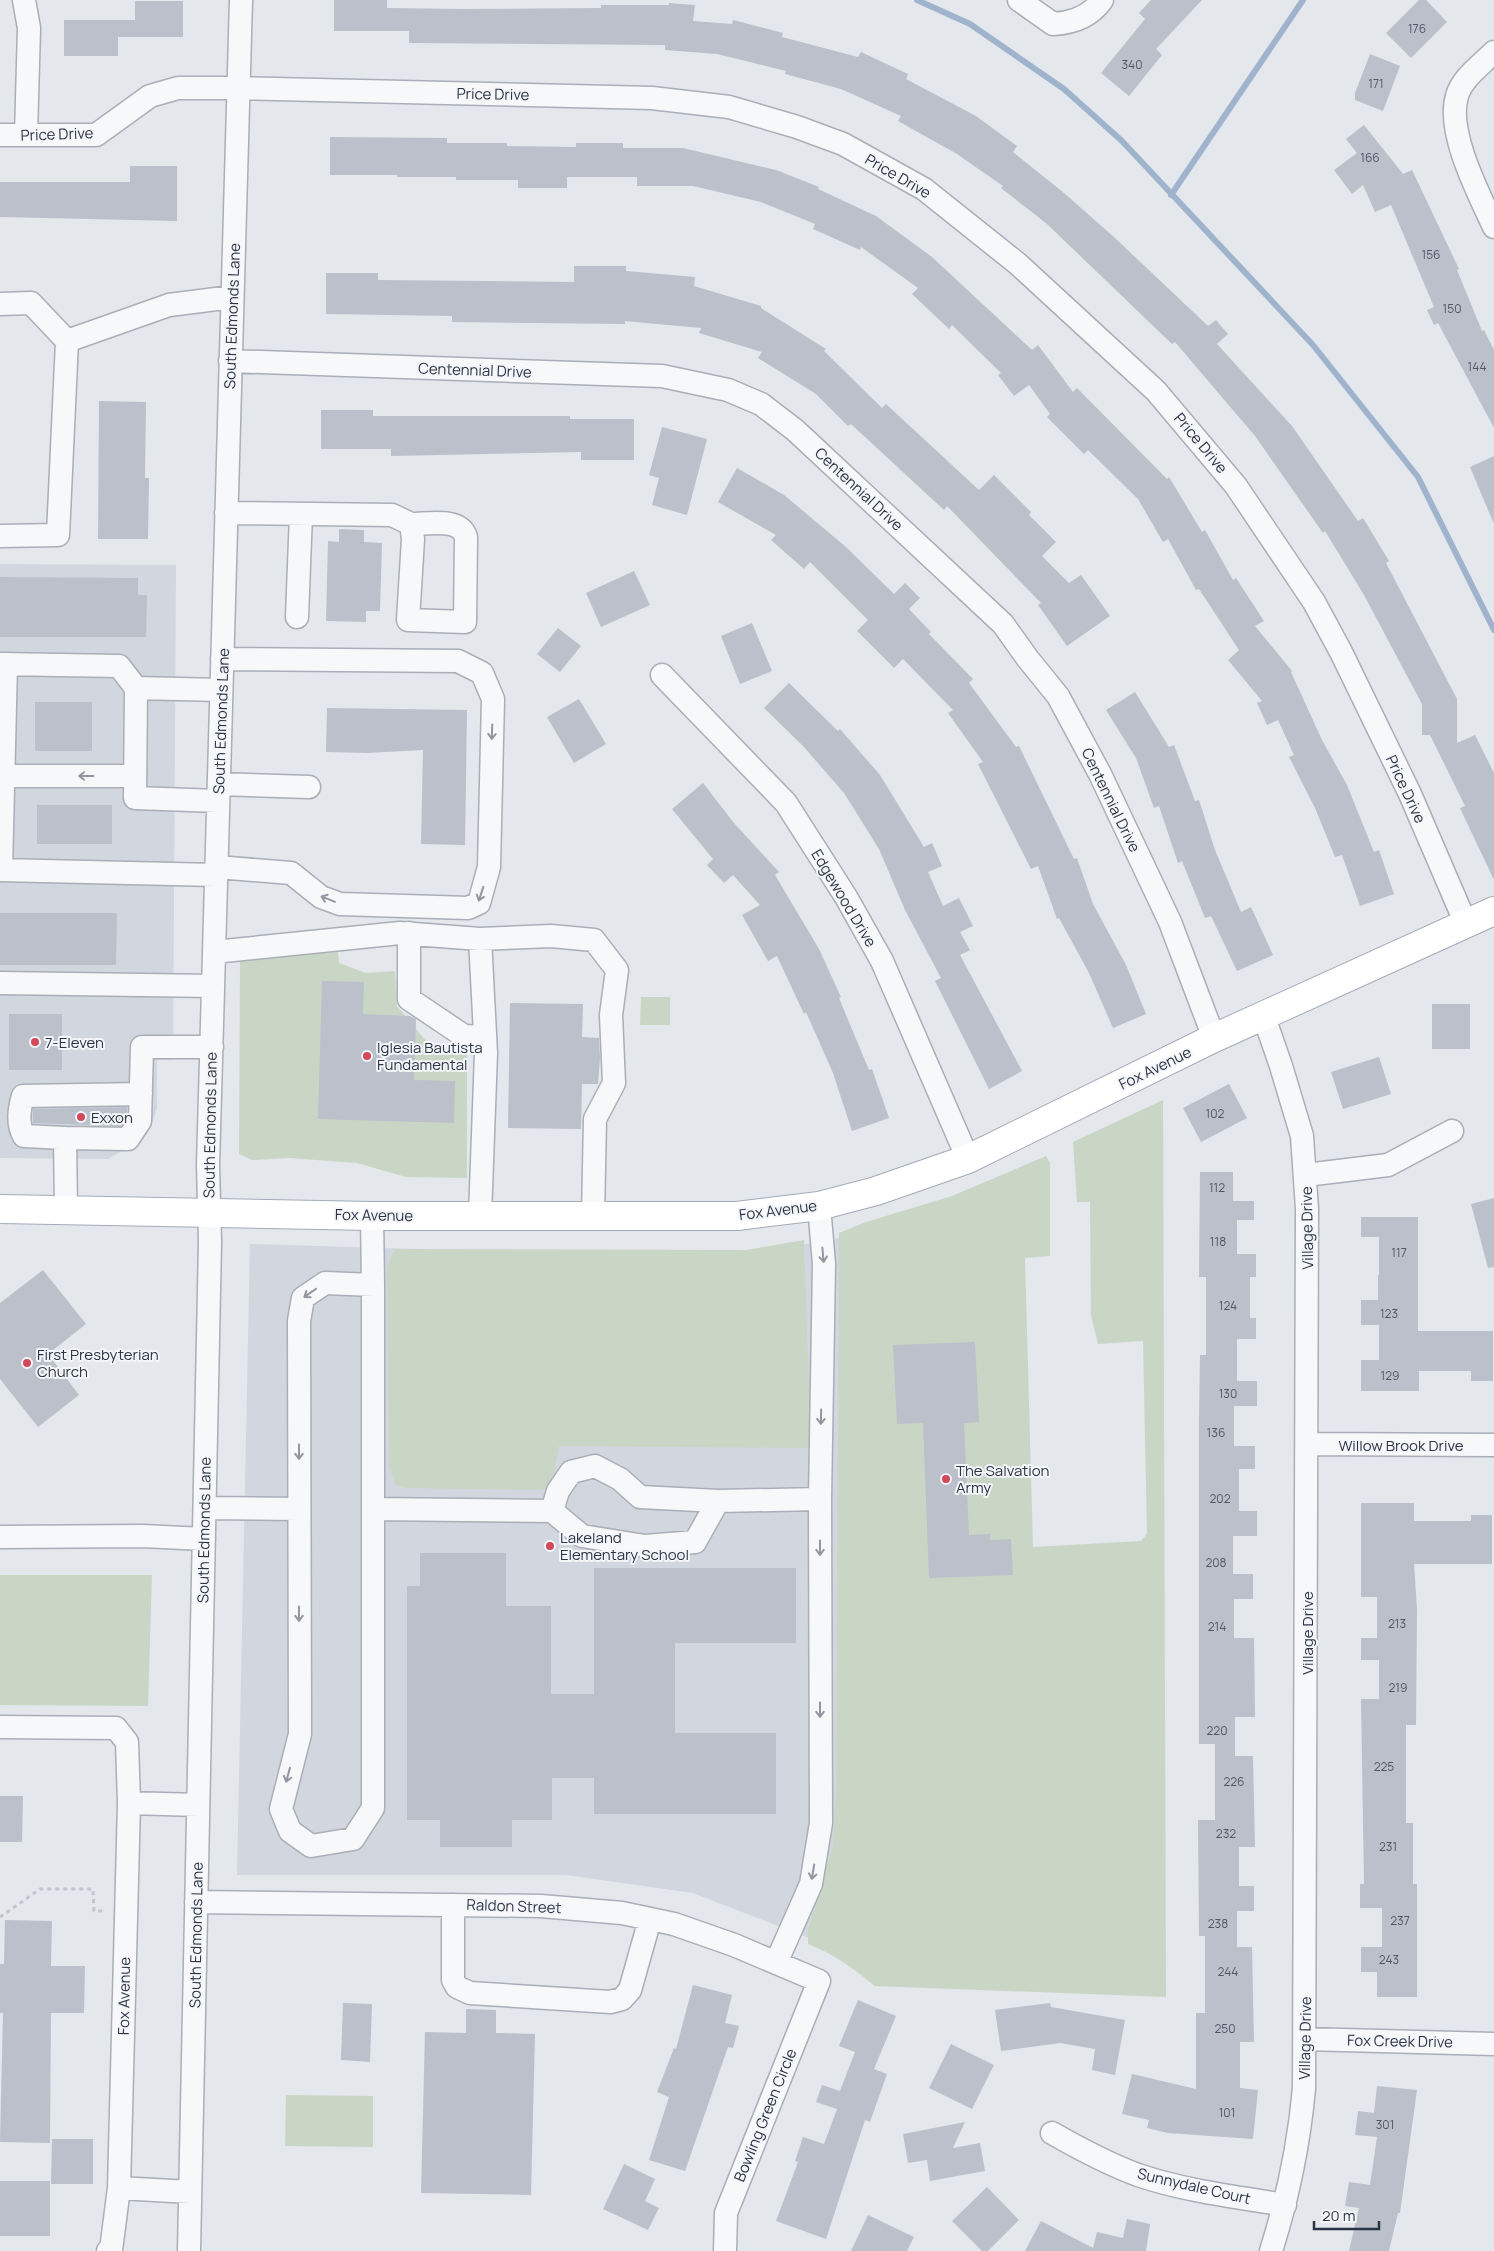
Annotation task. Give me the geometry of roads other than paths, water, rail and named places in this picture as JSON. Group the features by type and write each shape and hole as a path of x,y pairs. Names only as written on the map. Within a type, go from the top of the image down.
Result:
{"main road":[{"name":"Fox Avenue","path":"0,1209 372,1216 737,1216 819,1206 876,1191 968,1159 1214,1038 1264,1017 1494,911"}],"street":[{"path":"24,0 29,28 26,135"},
{"name":"South Edmonds Lane","path":"189,2251 205,1508 213,986 241,0"},
{"path":"1019,0 1053,24 1072,23 1096,10 1102,0"},
{"path":"1494,52 1470,75 1457,95 1454,120 1471,177 1494,227"},
{"name":"Price Drive","path":"0,135 96,135 150,96 178,88 238,88 652,98 729,107 797,127 843,144 924,189 1018,264 1156,391 1236,486 1314,602 1337,644 1410,794 1466,924"},
{"path":"67,341 169,305 232,297"},
{"path":"0,304 31,303 67,341 58,535 0,536"},
{"name":"Centennial Drive","path":"230,361 662,376 728,390 761,404 795,430 1003,624 1058,696 1100,774 1170,922 1214,1038"},
{"path":"226,513 392,515 411,524 458,525 464,530 466,537 465,622 408,620 413,539 411,524"},
{"path":"297,617 301,514"},
{"path":"222,659 458,661 482,673 489,684 493,698 488,867 478,902 468,908 340,904 321,897 291,873 0,870 3,776 3,664 118,666 136,688 135,798 309,787"},
{"name":"Edgewood Drive","path":"662,675 786,803 846,897 882,961 968,1159"},
{"path":"136,688 221,690"},
{"path":"3,776 135,776"},
{"path":"214,952 409,933 480,939 551,936 594,940 617,970 611,1015 614,1083 595,1119 594,1216"},
{"path":"409,933 409,999 464,1036 485,1037"},
{"path":"480,939 485,1037 480,1216"},
{"path":"0,983 213,986"},
{"name":"Village Drive","path":"1264,1017 1298,1122 1304,1153 1306,1176 1308,1444 1305,2039 1298,2151 1285,2205 1271,2251"},
{"path":"141,1094 23,1096 20,1105 20,1128 24,1136 128,1139 140,1121 141,1094 142,1047 212,1046"},
{"path":"1306,1176 1388,1165 1452,1131"},
{"path":"65,1138 66,1210"},
{"path":"776,1963 811,1884 821,1823 820,1499 824,1264 819,1206"},
{"path":"372,1216 373,1285 373,1808 353,1839 311,1846 290,1831 281,1809 300,1734 299,1321 303,1298 325,1283 373,1285"},
{"name":"Willow Brook Drive","path":"1308,1444 1494,1445"},
{"path":"552,1511 558,1491 571,1472 595,1466 620,1479 640,1497 718,1501 820,1499"},
{"path":"373,1509 552,1511 582,1536 645,1546 695,1542 718,1501"},
{"path":"205,1508 299,1509"},
{"path":"0,1537 143,1536 204,1539"},
{"name":"Fox Avenue","path":"0,1727 116,1728 127,1742 128,1803 119,2188 111,2250 108,2251"},
{"path":"128,1803 198,1806"},
{"name":"Raldon Street","path":"196,1902 540,1906 622,1913 682,1927 819,1981"},
{"path":"453,1905 453,1980 457,1987 470,1993 610,2002 622,1999 630,1990 650,1919"},
{"name":"Bowling Green Circle","path":"725,2251 726,2213 819,1981"},
{"name":"Fox Creek Drive","path":"1305,2039 1494,2044"},
{"name":"Sunnydale Court","path":"1052,2133 1094,2157 1140,2175 1194,2189 1285,2205"},
{"path":"119,2188 190,2192"}],"waterway":[{"path":"917,0 970,24 1064,89 1122,141 1313,345 1418,477 1494,630"},
{"path":"1171,195 1303,0"}],"place":[{"name":"7-Eleven","path":"35,1042"},
{"name":"Iglesia Bautista Fundamental","path":"367,1056"},
{"name":"Exxon","path":"81,1117"},
{"name":"First Presbyterian Church","path":"27,1363"},
{"name":"The Salvation Army","path":"946,1479"},
{"name":"Lakeland Elementary School","path":"550,1546"}]}
